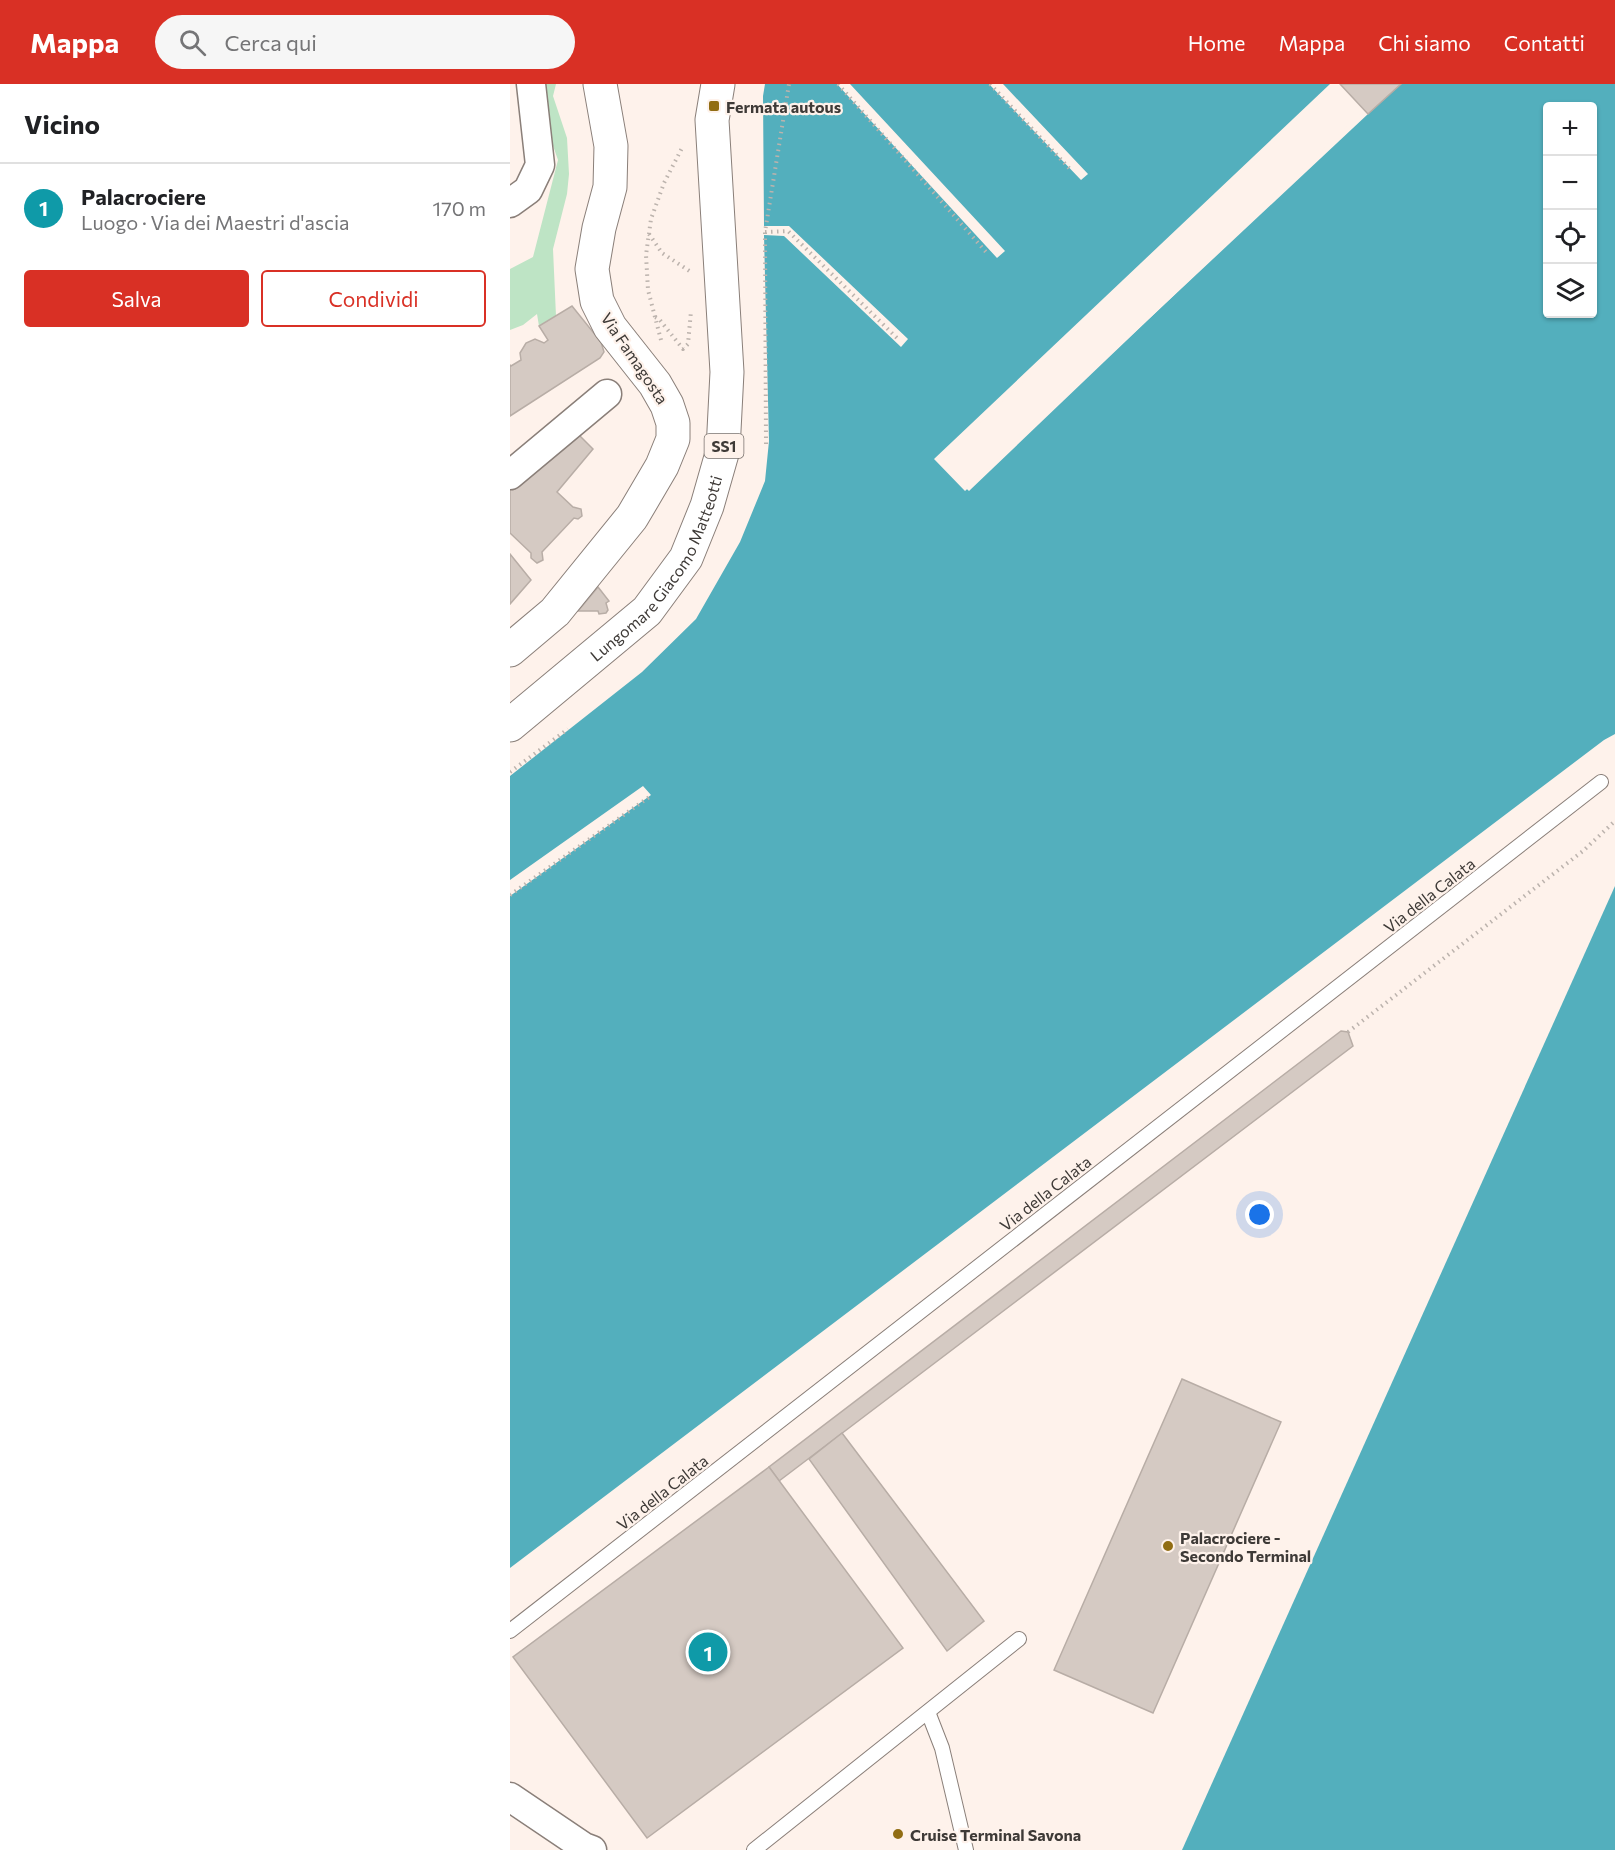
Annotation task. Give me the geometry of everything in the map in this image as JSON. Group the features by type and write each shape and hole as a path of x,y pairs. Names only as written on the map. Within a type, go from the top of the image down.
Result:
{"main road":[{"name":"Via Famagosta","path":"510,650 555,612 632,517 662,466 673,439 673,423 668,405 644,369 610,327 597,301 592,269 599,228 610,187 611,146 600,84"},
{"name":"Lungomare Giacomo Matteotti","path":"510,725 647,610 686,558 707,506 723,450 727,372 712,120 718,84"}],"street":[{"path":"510,203 528,190 540,165 531,84"},
{"path":"510,475 607,394"},
{"path":"513,1804 592,1850"}],"lane":[{"name":"Via della Calata","path":"510,1630 1601,782"},
{"path":"754,1850 1019,1640"},
{"path":"928,1712 942,1748 966,1850"}],"path":[{"path":"766,444 765,232 789,84"},
{"path":"838,84 986,252"},
{"path":"990,84 1070,169"},
{"path":"688,143 680,150 664,183 651,219 646,255 648,281 657,318 683,349 688,344 691,307"},
{"path":"765,232 788,231 900,341"},
{"path":"649,233 662,253 691,272"},
{"path":"510,772 568,729"},
{"path":"510,895 652,795"},
{"path":"1348,1032 1583,850 1615,821"}],"green space":[{"path":"542,84 556,84 553,96 567,138 569,174 567,194 553,249 556,316 539,326 537,314 523,325 510,330 510,269 533,257 558,160 544,120"}],"water":[{"path":"765,84 837,84 997,258 1005,251 850,84 989,84 1081,180 1088,174 1003,84 1332,84 937,461 969,491 1395,84 1615,84 1615,734 1604,740 510,1568 510,896 651,795 643,786 510,880 510,776 642,672 696,619 740,542 765,481 769,441 764,235 784,236 901,347 908,339 789,226 764,226 763,96"},
{"path":"1615,886 1615,1850 1182,1850"}],"pier":[{"path":"1330,84 1335,84 941,460 969,487 1364,110 1368,114 965,491 934,459"}],"building":[{"path":"1340,84 1401,84 1368,114"},
{"path":"572,306 601,342 604,352 600,358 510,416 510,365 521,360 520,353 526,343 535,339 544,343 548,340 539,326"},
{"path":"579,435 593,449 557,492 573,507 581,509 582,516 578,519 574,518 542,552 543,560 537,563 531,558 531,553 510,533 510,484"},
{"path":"510,554 531,580 510,604"},
{"path":"598,587 609,601 606,603 608,610 606,613 578,611"},
{"path":"1341,1031 1348,1032 1353,1046 779,1481 769,1467"},
{"name":"Palacrociere - Secondo Terminal","path":"1182,1379 1281,1422 1153,1713 1054,1670"},
{"path":"842,1433 984,1621 947,1651 809,1459"},
{"path":"769,1467 903,1648 647,1838 513,1657"}],"place":[{"name":"Fermata autous","path":"714,106"},
{"name":"Palacrociere - Secondo Terminal","path":"1168,1546"},
{"name":"Palacrociere","path":"708,1652"},
{"name":"Cruise Terminal Savona","path":"898,1834"}]}
